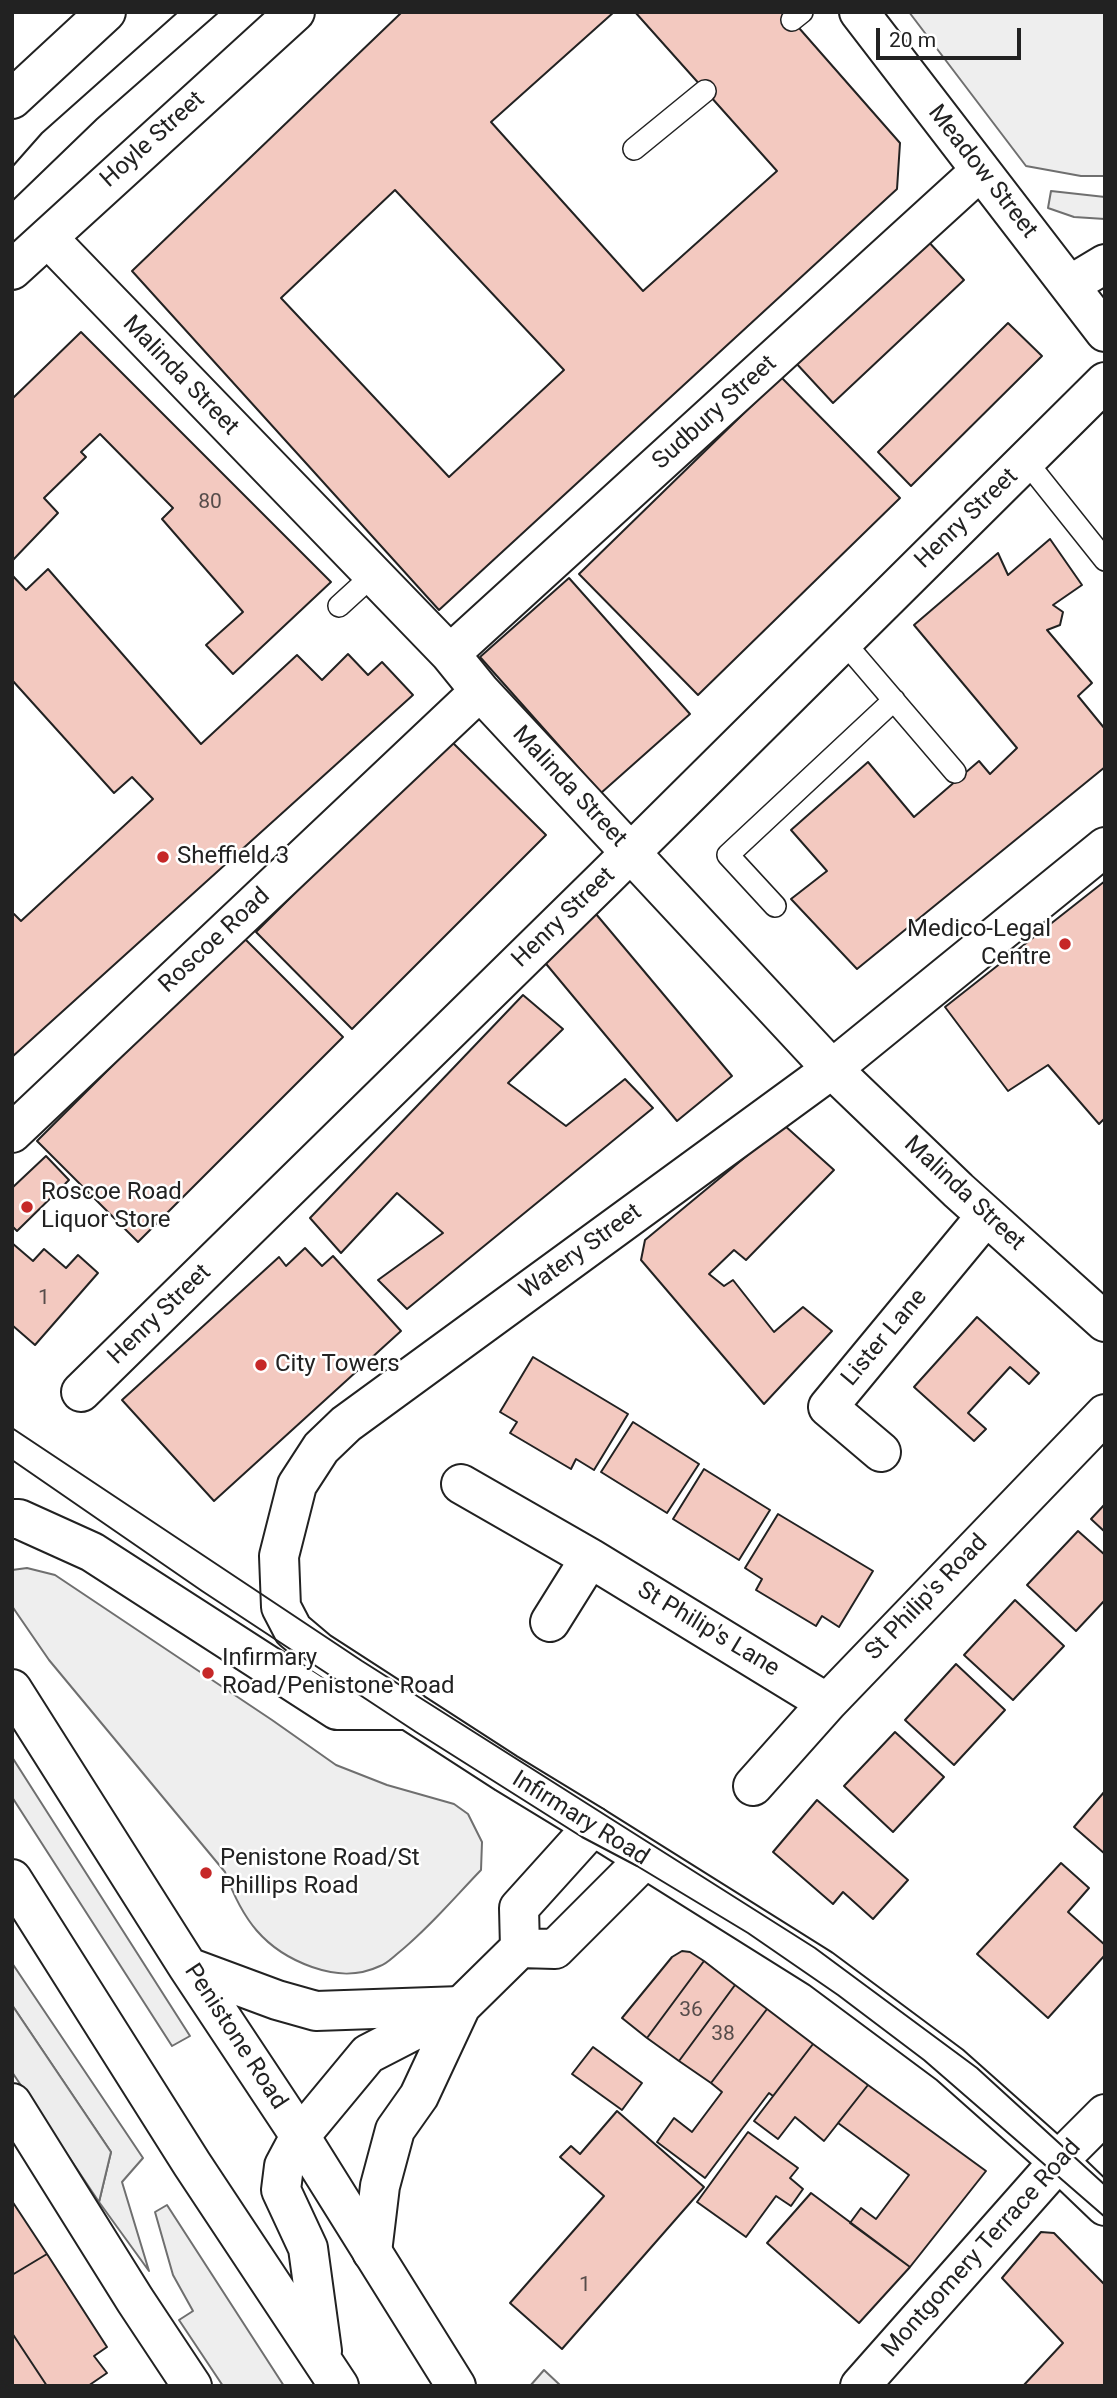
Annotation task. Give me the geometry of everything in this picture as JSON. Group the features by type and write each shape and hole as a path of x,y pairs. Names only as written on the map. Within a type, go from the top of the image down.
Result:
{"main road":[{"path":"12,99 106,12"},
{"name":"Hoyle Street","path":"12,270 295,12"},
{"name":"Meadow Street","path":"859,12 1105,332"},
{"name":"Sudbury Street","path":"450,654 980,171"},
{"name":"Malinda Street","path":"48,238 450,654 480,691 832,1069 986,1216 1105,1322"},
{"path":"1070,285 1105,264"},
{"name":"Henry Street","path":"81,1392 1105,382"},
{"name":"Roscoe Road","path":"12,1133 480,691"},
{"name":"Watery Street","path":"410,1710 319,1652 293,1630 281,1607 279,1556 297,1485 321,1448 346,1424 832,1069 1105,847"},
{"name":"Lister Lane","path":"881,1451 828,1407 986,1216"},
{"name":"St Philip's Road","path":"753,1786 827,1703 1105,1414"},
{"name":"St Philip's Lane","path":"461,1483 590,1558 827,1703"},
{"path":"12,1519 19,1519 92,1552 337,1710 410,1710"},
{"path":"550,1622 590,1558"},
{"name":"Penistone Road","path":"12,1689 188,1967 300,2136 456,2386"},
{"name":"Infirmary Road","path":"410,1710 506,1773 821,1969 950,2065 1058,2161 1105,2207"},
{"path":"520,1948 519,1908 593,1826"},
{"path":"332,2375 308,2248 281,2190 284,2166 300,2136 368,2054 461,2006 520,1948 555,1949 645,1859"},
{"path":"12,1879 192,2164 332,2375"},
{"path":"188,1967 276,2000 316,2011 461,2006"},
{"path":"372,2252 380,2186 395,2130 419,2096 461,2006"},
{"path":"12,2103 183,2383"},
{"name":"Montgomery Terrace Road","path":"859,2386 1058,2161 1105,2114"}],"lane":[{"path":"634,149 705,92"},
{"path":"1026,461 1105,560"},
{"path":"339,606 373,575"},
{"path":"843,641 955,772"},
{"path":"775,906 728,855 894,700"}],"shaded area":[{"path":"909,12 1105,12 1105,176 1081,176 1026,166"},
{"path":"1051,191 1105,197 1105,219 1074,217 1048,208"},
{"path":"27,1568 55,1575 336,1765 387,1785 454,1804 468,1814 482,1842 481,1870 408,1944 387,1962 371,1970 346,1974 329,1972 281,1952 257,1931 239,1904 225,1872 49,1660 12,1606 12,1570"},
{"path":"12,1757 190,2036 172,2046 12,1797"},
{"path":"12,1963 143,2158 122,2182 149,2271 99,2202 111,2152 12,2005"},
{"path":"12,2005 111,2152 99,2202 12,2072"},
{"path":"167,2205 284,2386 223,2386 179,2320 193,2311 173,2275 155,2212"},
{"path":"544,2370 561,2386 530,2386"}],"building":[{"path":"402,12 614,12 491,122 643,291 777,171 635,12 785,12 900,143 897,189 439,610 132,271","holes":["395,190 564,370 449,477 281,298"]},
{"path":"926,239 964,280 833,403 795,362"},
{"path":"1008,323 1042,356 911,486 878,452"},
{"path":"81,332 331,582 233,674 206,645 243,612 162,519 173,508 100,434 81,452 86,457 44,498 58,513 12,561 12,399"},
{"path":"781,377 900,498 698,695 579,574"},
{"path":"1050,539 1082,585 1053,605 1063,612 1060,625 1047,630 1092,683 1078,696 1105,729 1105,767 857,969 791,899 827,871 791,830 868,762 914,817 979,761 990,774 1017,748 914,625 998,553 1008,575"},
{"name":"Sheffield 3","path":"48,569 201,744 297,655 322,680 348,654 368,675 382,662 413,695 12,1057 12,916 14,914 21,921 153,799 132,777 114,793 12,680 12,575 26,590"},
{"path":"569,578 690,714 601,793 480,657"},
{"path":"449,739 546,835 352,1029 256,932"},
{"name":"Medico-Legal Centre","path":"1105,881 1105,1118 1099,1124 1048,1065 1008,1091 945,1007"},
{"path":"596,914 732,1076 677,1121 542,959"},
{"path":"242,936 343,1037 138,1242 37,1141"},
{"path":"523,995 563,1029 508,1083 566,1126 625,1079 653,1108 407,1309 378,1280 443,1233 397,1193 341,1253 310,1218"},
{"path":"784,1125 834,1170 746,1260 734,1250 709,1274 724,1286 733,1280 774,1332 803,1307 832,1331 764,1404 641,1260 645,1240"},
{"name":"Roscoe Road Liquor Store","path":"46,1156 69,1180 17,1231 12,1226 12,1188"},
{"path":"12,1243 33,1261 44,1249 66,1268 78,1255 98,1273 35,1345 12,1325"},
{"name":"City Towers","path":"305,1248 322,1266 333,1256 401,1331 214,1501 122,1400 279,1257 286,1266"},
{"path":"977,1317 1039,1373 1029,1384 1010,1367 968,1413 986,1429 974,1441 914,1387"},
{"path":"533,1357 628,1414 594,1470 576,1459 571,1469 510,1433 517,1422 500,1412"},
{"path":"633,1422 699,1464 667,1513 601,1472"},
{"path":"704,1469 770,1510 739,1560 673,1519"},
{"path":"1105,1504 1105,1532 1091,1519"},
{"path":"778,1514 873,1571 839,1627 822,1616 816,1626 756,1590 762,1579 745,1568"},
{"path":"1078,1531 1105,1555 1105,1600 1076,1631 1027,1585"},
{"path":"1015,1600 1064,1646 1013,1700 964,1655"},
{"path":"956,1664 1005,1710 954,1765 905,1720"},
{"path":"895,1732 944,1777 893,1832 844,1786"},
{"path":"1105,1791 1105,1854 1074,1827"},
{"path":"817,1800 908,1880 873,1919 843,1892 833,1904 773,1852"},
{"path":"1061,1863 1089,1888 1068,1912 1105,1945 1105,1955 1048,2018 977,1954"},
{"path":"682,1951 690,1952 704,1961 647,2038 622,2018 672,1957"},
{"path":"704,1961 735,1985 679,2061 647,2038"},
{"path":"735,1985 767,2009 711,2083 679,2061"},
{"path":"767,2009 813,2044 773,2096 769,2093 705,2178 657,2142 674,2118 692,2132 722,2092 711,2083"},
{"path":"813,2044 868,2085 824,2141 795,2117 778,2139 754,2121"},
{"path":"593,2047 642,2083 622,2110 572,2074"},
{"path":"868,2085 986,2171 910,2267 850,2223 861,2208 876,2219 909,2175 838,2123"},
{"path":"617,2111 704,2187 562,2349 510,2303 604,2196 560,2157 571,2146 580,2154"},
{"path":"748,2132 798,2168 790,2178 803,2189 791,2206 776,2196 746,2237 697,2202"},
{"path":"811,2193 910,2267 859,2323 767,2243"},
{"path":"12,2201 47,2254 12,2275"},
{"path":"1041,2232 1054,2233 1105,2285 1105,2386 1023,2386 1063,2343 1002,2278"},
{"path":"47,2254 107,2347 94,2356 107,2373 88,2386 47,2386 12,2333 12,2275"},
{"path":"12,2333 47,2386 12,2386"}],"tram line":[{"path":"12,167 42,133 178,12"},
{"path":"12,201 97,119 219,12"},
{"path":"12,1428 362,1661 815,1948 977,2068 1105,2185"},
{"path":"12,1460 202,1591 416,1732 582,1837 637,1866 748,1933 838,1995 924,2060 1105,2217"}],"place":[{"name":"Sheffield 3","path":"163,857"},
{"name":"Medico-Legal Centre","path":"1065,944"},
{"name":"Roscoe Road Liquor Store","path":"27,1207"},
{"name":"City Towers","path":"261,1365"},
{"name":"Infirmary Road/Penistone Road","path":"208,1673"},
{"name":"Penistone Road/St Phillips Road","path":"206,1873"}]}
